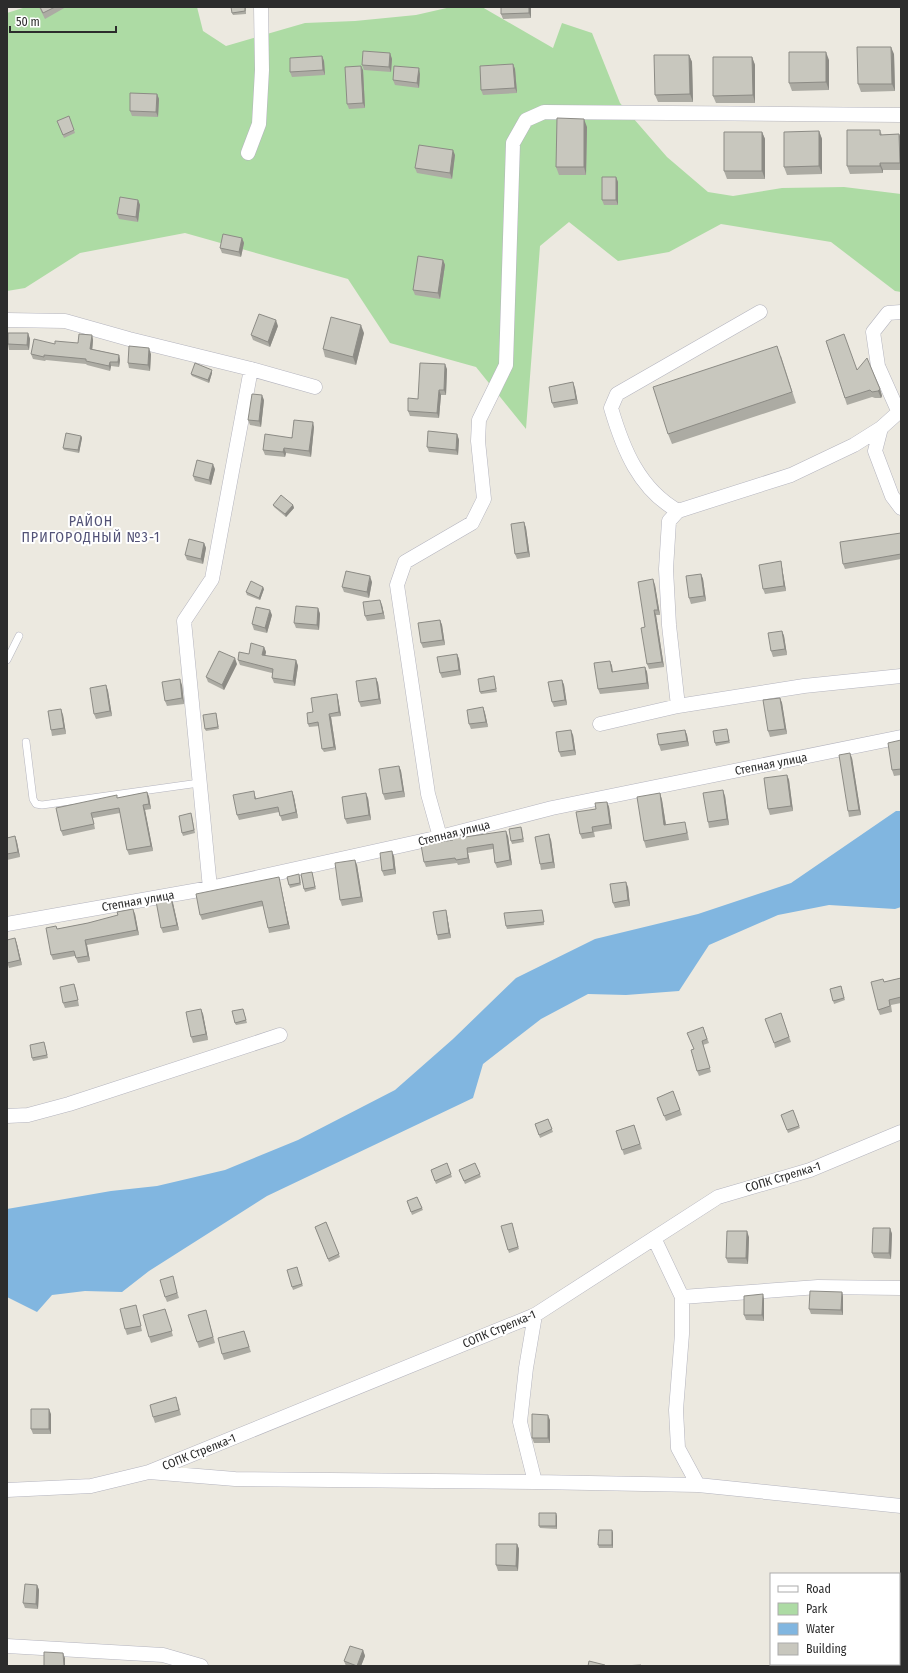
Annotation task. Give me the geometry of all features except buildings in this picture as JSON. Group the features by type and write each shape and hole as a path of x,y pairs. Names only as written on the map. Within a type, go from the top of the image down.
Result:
{"street":[{"path":"248,153 259,124 262,70 261,7"},
{"path":"440,837 428,794 397,585 405,562 472,523 484,499 478,441 479,420 506,365 513,143 526,120 544,112 901,115"},
{"path":"678,512 663,503 645,485 628,458 611,408 617,394 760,312"},
{"path":"678,706 668,625 666,569 669,521 678,512 791,476 854,445 882,428 900,412 878,366 873,332 888,313 901,312"},
{"path":"7,320 65,321 315,387"},
{"path":"210,888 184,621 212,579 251,369"},
{"path":"882,428 875,451 892,496 901,508"},
{"path":"600,724 678,706 804,686 901,676"},
{"name":"Степная улица","path":"7,924 210,888 440,837 552,808 901,737"},
{"path":"7,1116 28,1115 69,1104 280,1035"},
{"name":"СОПК Стрелка-1","path":"149,1472 535,1315 718,1197 810,1170 901,1132"},
{"path":"654,1238 682,1297 682,1334 676,1410 678,1448 698,1485"},
{"path":"682,1297 818,1287 901,1288"},
{"path":"535,1315 526,1368 520,1422 535,1482"},
{"path":"7,1490 92,1486 149,1472 235,1479 698,1485 901,1506"},
{"path":"7,1646 163,1655 201,1666"}],"lane":[{"path":"7,660 19,636"},
{"path":"26,742 33,799 36,804 42,805 199,783"}],"green space":[{"path":"26,7 197,7 203,31 226,46 305,23 355,21 416,15 451,7 482,7 553,48 562,23 592,33 620,103 667,157 708,192 733,196 782,188 844,187 901,194 901,292 895,291 831,242 721,224 669,252 618,261 569,222 540,246 526,429 476,367 390,343 348,279 185,233 80,253 25,288 7,291 7,13"}],"water":[{"path":"896,811 901,811 901,907 895,909 829,905 778,915 709,945 679,991 626,995 588,994 541,1019 483,1064 473,1098 267,1196 149,1271 122,1292 85,1291 52,1295 37,1312 7,1297 7,1209 111,1191 157,1186 225,1170 298,1140 395,1090 453,1039 516,978 595,939 698,914 791,883"}],"district":[{"name":"РАЙОН ПРИГОРОДНЫЙ №3-1","path":"91,530"}]}
